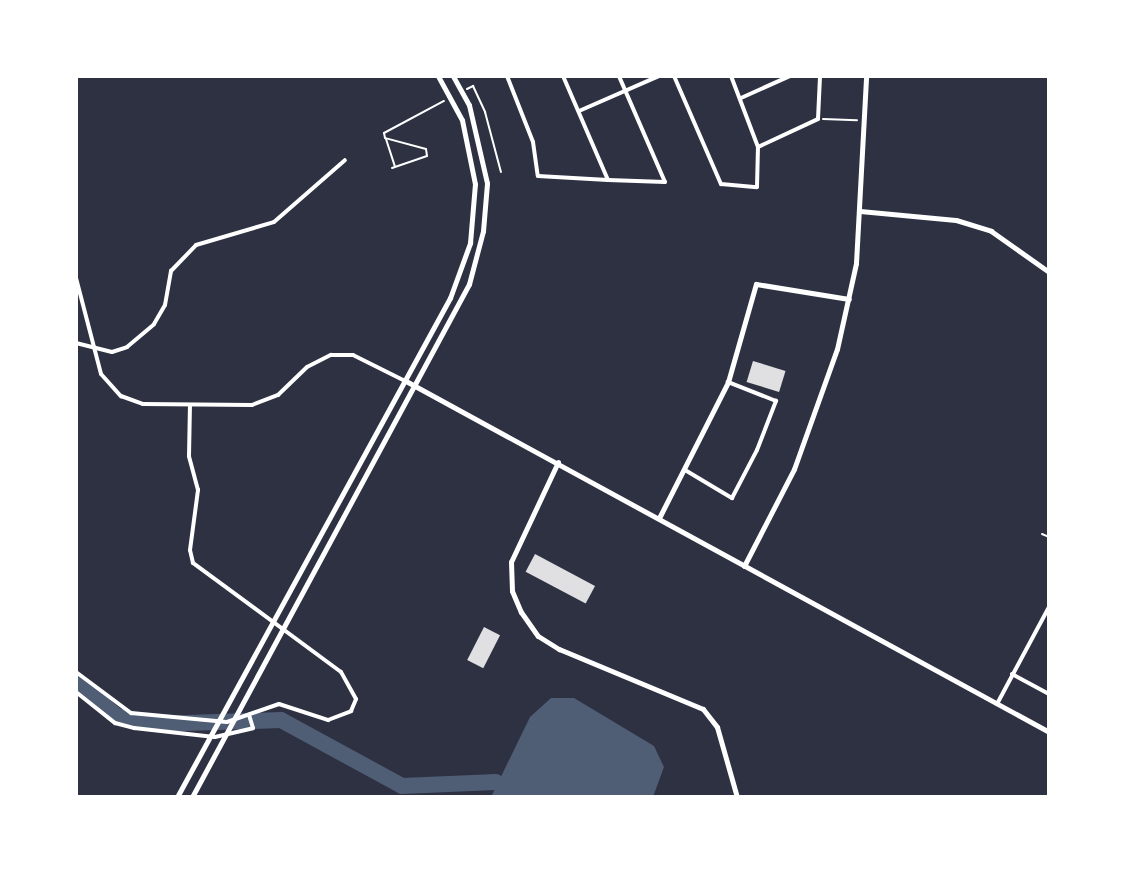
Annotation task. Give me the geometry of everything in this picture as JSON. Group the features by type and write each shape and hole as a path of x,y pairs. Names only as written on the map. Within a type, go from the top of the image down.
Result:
{"street":[{"path":"177,797 450,298 470,243 475,184 462,120 438,76"},
{"path":"192,797 469,284 483,231 487,183 469,105 453,76"},
{"path":"507,76 533,142 538,176 665,182 619,76"},
{"path":"563,76 608,180"},
{"path":"579,111 659,76"},
{"path":"674,76 721,184 757,187 758,147 731,76"},
{"path":"740,98 790,76"},
{"path":"758,147 818,119 820,76"},
{"path":"744,566 820,405 849,299 860,211 866,76"},
{"path":"76,343 112,352 127,347 154,324 165,305 171,271 196,245 274,222 345,160"},
{"path":"860,211 968,224 1029,253 1049,272"},
{"path":"76,278 91,349 101,374 121,396 143,404 252,405 278,395 307,367 331,355 353,355 558,462 1049,732"},
{"path":"659,518 728,382 756,284 849,299"},
{"path":"685,470 732,498 757,450 776,401 728,382"},
{"path":"76,672 117,706 204,721 227,722 279,704 328,720 341,719 356,699 341,672 193,563 190,550 198,490 189,456 190,405"},
{"path":"558,462 511,562 512,591 521,612 538,636 559,649 703,709 717,727 737,797"},
{"path":"997,704 1049,607"},
{"path":"1012,674 1049,694"},
{"path":"76,692 115,723 134,728 215,737 253,728 249,715"}],"path":[{"path":"459,93 473,86 495,141 501,172"},
{"path":"385,138 426,149 427,156 393,167 385,138 384,133 445,101"},
{"path":"818,119 864,121"},
{"path":"1042,534 1049,537"}],"water":[{"path":"551,698 574,698 654,746 664,767 653,797 491,797 530,717"}],"building":[{"path":"753,361 786,371 779,392 747,382"},
{"path":"535,554 595,586 586,604 526,572"},
{"path":"484,627 500,635 483,668 467,660"}],"waterway":[{"path":"76,682 117,716 155,724 281,720 402,786 496,782"}]}
